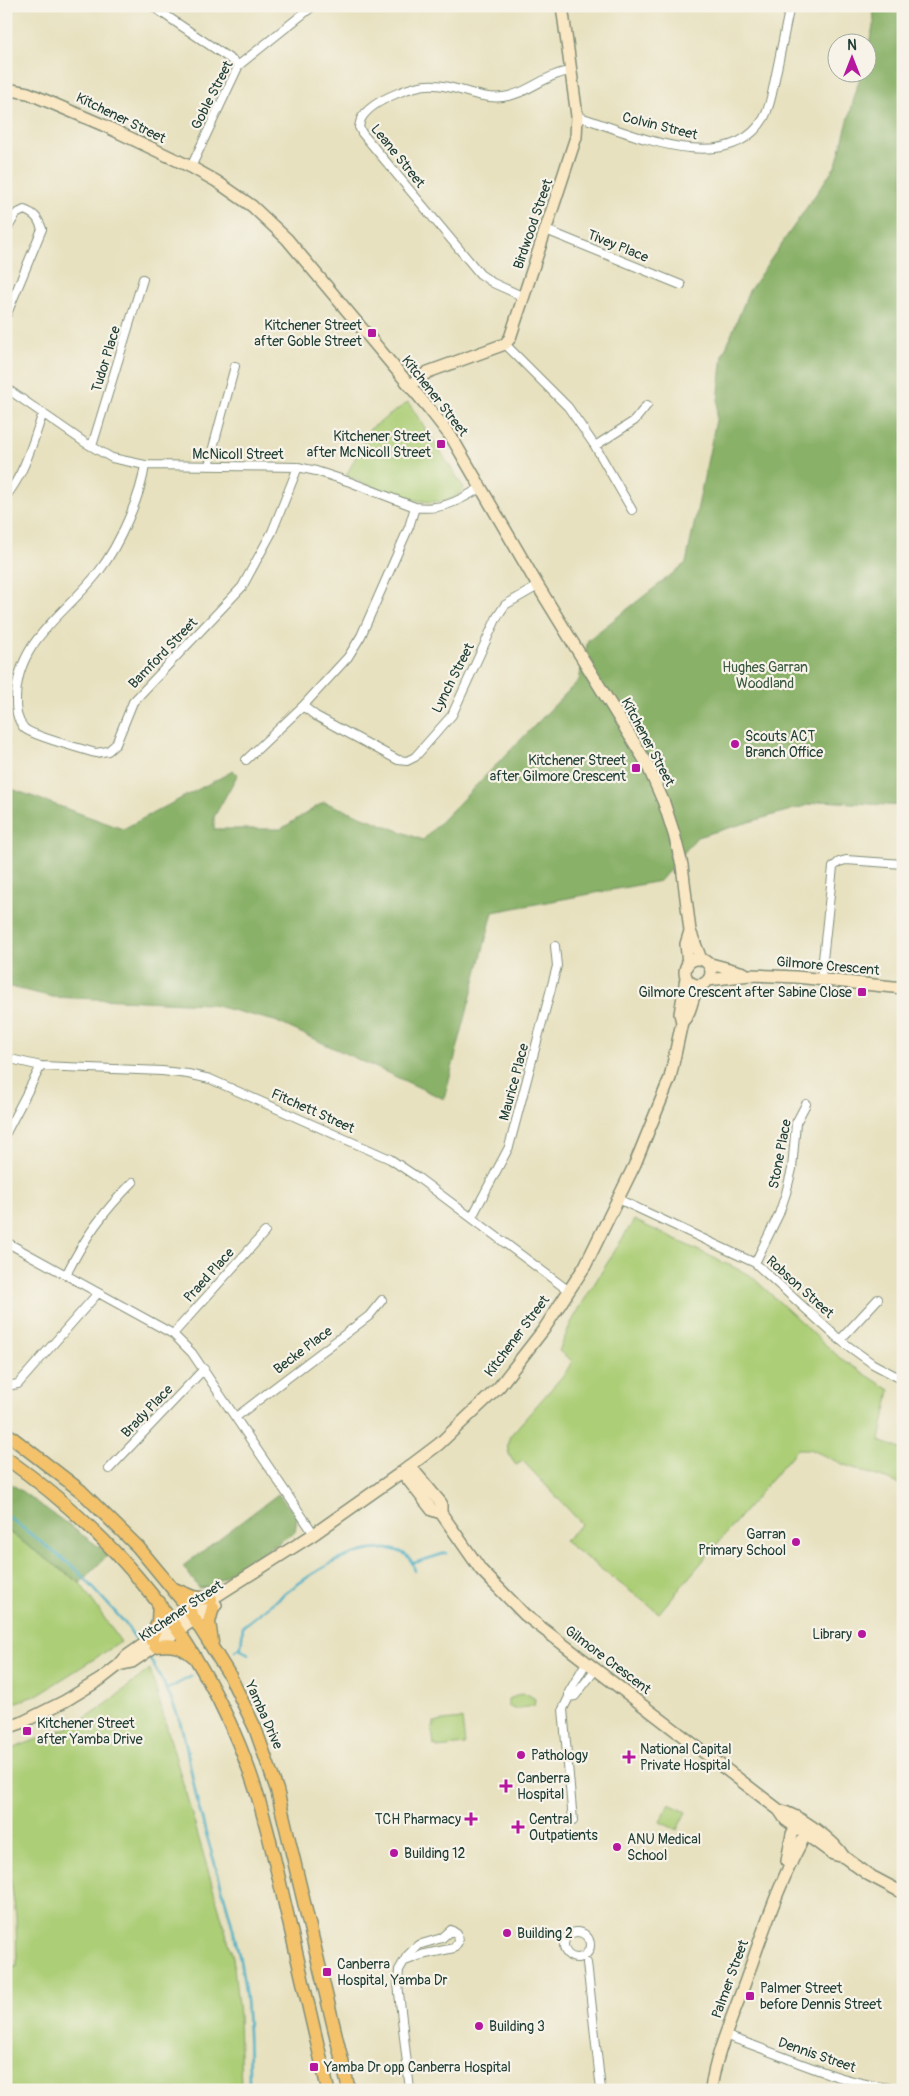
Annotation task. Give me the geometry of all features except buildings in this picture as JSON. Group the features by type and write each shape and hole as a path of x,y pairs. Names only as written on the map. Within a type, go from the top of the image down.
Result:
{"main road":[{"name":"Yamba Drive","path":"6,1434 81,1490 138,1547 193,1616 213,1647 248,1713 277,1790 349,2090"},
{"path":"6,1458 39,1482 92,1529 130,1567 177,1627 231,1726 260,1804 328,2090"},
{"path":"172,1588 212,1603 209,1622 213,1647"},
{"path":"158,1602 158,1621 153,1643 175,1645 184,1648 195,1657"},
{"path":"342,2058 349,2066 357,2090"}],"street":[{"path":"152,6 240,65"},
{"name":"Goble Street","path":"191,167 240,65 314,6"},
{"name":"Colvin Street","path":"577,116 636,136 681,147 722,148 739,142 754,131 764,117 771,101 790,6"},
{"name":"Birdwood Street","path":"505,344 510,338 576,137 577,116 564,7"},
{"name":"Leane Street","path":"524,297 492,283 480,274 359,127 363,116 371,108 388,98 420,86 436,84 486,97 504,97 522,92 563,71 571,71"},
{"name":"Kitchener Street","path":"6,89 28,93 53,102 191,167 240,196 288,239 410,385 452,438 538,586 618,714 651,774 674,834 682,866 690,931 704,961"},
{"path":"6,231 16,214 24,210 31,212 39,219 42,229 6,316"},
{"name":"Tivey Place","path":"546,230 681,285"},
{"name":"Tudor Place","path":"92,446 143,279"},
{"path":"410,385 428,372 505,344 568,407 595,446 632,510"},
{"path":"211,466 210,459 235,366"},
{"name":"McNicoll Street","path":"6,388 112,458 145,466 298,467 350,482 415,507 440,508 480,488"},
{"path":"595,446 634,421 647,405"},
{"path":"6,496 24,464 43,413"},
{"name":"Bamford Street","path":"145,466 138,497 101,569 33,642 23,662 16,689 18,720 26,730 96,753 108,751 116,744 133,702 242,587 272,532 298,467"},
{"path":"246,760 303,706 348,657 361,636 409,527 415,507"},
{"name":"Lynch Street","path":"303,706 316,716 398,760 407,761 415,757 452,716 497,616 505,605 538,586"},
{"path":"821,978 834,867 839,862 846,860 903,864"},
{"name":"Kitchener Street","path":"688,963 686,944 690,931"},
{"name":"Maurice Place","path":"472,1217 509,1148 557,966 555,946"},
{"path":"693,959 704,961 711,972 704,982 692,984 686,978 684,970 688,963 693,959"},
{"name":"Gilmore Crescent","path":"704,961 750,975"},
{"name":"Gilmore Crescent","path":"704,982 750,975 821,978 903,988"},
{"name":"Kitchener Street","path":"6,1728 21,1723 65,1701 212,1603 243,1577 254,1574 314,1534 406,1469 454,1431 499,1387 544,1329 585,1266 635,1164 670,1078 682,1022 680,1014 686,978"},
{"name":"Kitchener Street","path":"682,1022 690,1015 694,993 704,982"},
{"name":"Fitchett Street","path":"6,1058 41,1066 171,1072 210,1079 390,1159 472,1217 569,1291"},
{"path":"6,1133 41,1066"},
{"name":"Stone Place","path":"755,1263 786,1193 792,1169 796,1123 806,1104"},
{"path":"66,1275 84,1240 98,1219 133,1182"},
{"name":"Robson Street","path":"618,1199 755,1263 840,1340 873,1364 903,1380"},
{"name":"Praed Place","path":"172,1334 264,1232"},
{"path":"6,1242 172,1334 192,1353 314,1534"},
{"path":"6,1386 18,1384 98,1293"},
{"path":"840,1340 878,1299"},
{"name":"Becke Place","path":"236,1417 369,1316 382,1300"},
{"name":"Brady Place","path":"109,1469 204,1370"},
{"name":"Gilmore Crescent","path":"406,1469 441,1503 441,1513 481,1570 525,1615 779,1810 786,1820 803,1827 837,1847 844,1857 869,1875 903,1893"},
{"path":"573,1821 563,1708 569,1697 569,1692 591,1667"},
{"name":"Palmer Street","path":"711,2090 726,2036 782,1880 792,1834 803,1827"},
{"path":"405,1961 421,1954 454,1948 458,1940 457,1934 451,1930 437,1940 418,1945 405,1961 399,1970 398,1977 410,2090"},
{"path":"588,1963 569,1956 564,1949 564,1940 570,1934 579,1932 586,1936 590,1944 588,1963 601,2090"},
{"path":"577,1958 581,1958 588,1952"},
{"name":"Dennis Street","path":"726,2036 861,2087 903,2089"}],"green space":[{"name":"Hughes Garran Woodland","path":"873,6 903,6 903,806 822,801 697,837 660,881 493,912 444,1099 275,1021 208,1004 53,997 6,986 6,787 123,829 233,771 238,774 214,817 214,829 281,829 324,802 423,840 579,680 588,640 686,563 716,420 723,355 749,291 836,165 859,82 876,82 876,32 872,32 874,23"},
{"path":"408,402 464,488 454,497 440,501 407,498 346,476 370,429"},
{"path":"634,1220 750,1275 840,1358 890,1390 880,1441 903,1450 903,1485 842,1464 810,1449 797,1449 659,1613 564,1541 582,1524 523,1461 516,1465 509,1455 508,1448 510,1436 566,1372 572,1361 559,1351 571,1323"},
{"path":"6,1480 109,1554 80,1583 6,1530"},
{"path":"278,1494 297,1517 295,1532 208,1587 199,1588 183,1566"},
{"path":"6,1530 80,1583 121,1642 37,1695 6,1706"},
{"path":"150,1669 233,1957 239,2015 241,2090 6,2090 6,1965 17,1967 16,1916 6,1848 6,1751 75,1725 109,1702"},
{"path":"520,1694 529,1695 535,1699 534,1706 514,1709 508,1706 508,1700"},
{"path":"462,1719 465,1745 437,1748 437,1745 434,1746 432,1727 434,1727 434,1722"},
{"path":"669,1804 686,1812 677,1830 660,1822"}],"waterway":[{"path":"6,1515 77,1570 125,1623 139,1644"},
{"path":"235,1651 241,1647 243,1626 306,1578 337,1560 377,1549 390,1549 401,1552 410,1559 415,1571"},
{"path":"414,1563 446,1553"},
{"path":"239,1649 249,1654"},
{"path":"147,1655 165,1686 179,1719 198,1804 237,1944 246,2003 249,2090"},
{"path":"166,1690 192,1676"}],"place":[{"name":"Kitchener Street after Goble Street","path":"372,333"},
{"name":"Kitchener Street after McNicoll Street","path":"441,444"},
{"name":"Scouts ACT Branch Office","path":"735,744"},
{"name":"Kitchener Street after Gilmore Crescent","path":"636,768"},
{"name":"Gilmore Crescent after Sabine Close","path":"862,992"},
{"name":"Garran Primary School","path":"796,1542"},
{"name":"Library","path":"862,1634"},
{"name":"Kitchener Street after Yamba Drive","path":"27,1731"},
{"name":"Pathology","path":"521,1755"},
{"name":"National Capital Private Hospital","path":"629,1757"},
{"name":"Canberra Hospital","path":"506,1786"},
{"name":"TCH Pharmacy","path":"471,1819"},
{"name":"Central Outpatients","path":"518,1827"},
{"name":"ANU Medical School","path":"617,1847"},
{"name":"Building 12","path":"394,1853"},
{"name":"Building 2","path":"507,1933"},
{"name":"Canberra Hospital, Yamba Dr","path":"327,1972"},
{"name":"Palmer Street before Dennis Street","path":"750,1996"},
{"name":"Building 3","path":"479,2026"},
{"name":"Yamba Dr opp Canberra Hospital","path":"314,2067"}]}
